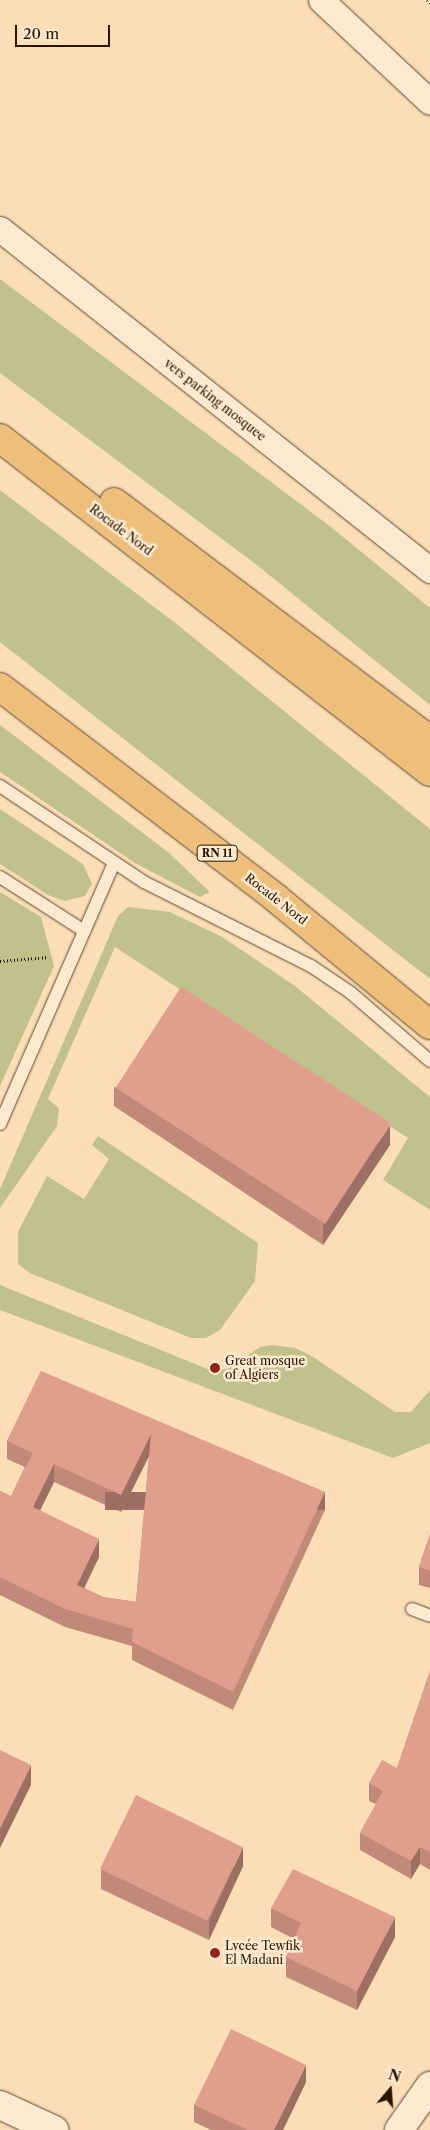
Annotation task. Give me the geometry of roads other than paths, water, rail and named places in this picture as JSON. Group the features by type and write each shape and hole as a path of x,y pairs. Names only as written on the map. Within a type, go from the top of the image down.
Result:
{"highway":[{"path":"0,434 92,487 176,545 430,740"},
{"name":"Rocade Nord","path":"0,438 430,772"},
{"name":"Rocade Nord","path":"0,687 277,899 430,1025"}],"street":[{"path":"321,0 430,102"},
{"name":"vers parking mosquee","path":"0,229 430,570"},
{"path":"399,2130 430,2086"},
{"path":"0,2105 54,2130"}],"lane":[{"path":"0,786 113,865 311,966 351,993 430,1061"},
{"path":"0,1124 113,865"},
{"path":"0,877 84,931"},
{"path":"412,1609 430,1616"}],"place":[{"name":"Great mosque of Algiers","path":"215,1368"},
{"name":"Lycée Tewfik El Madani","path":"215,1953"}]}
